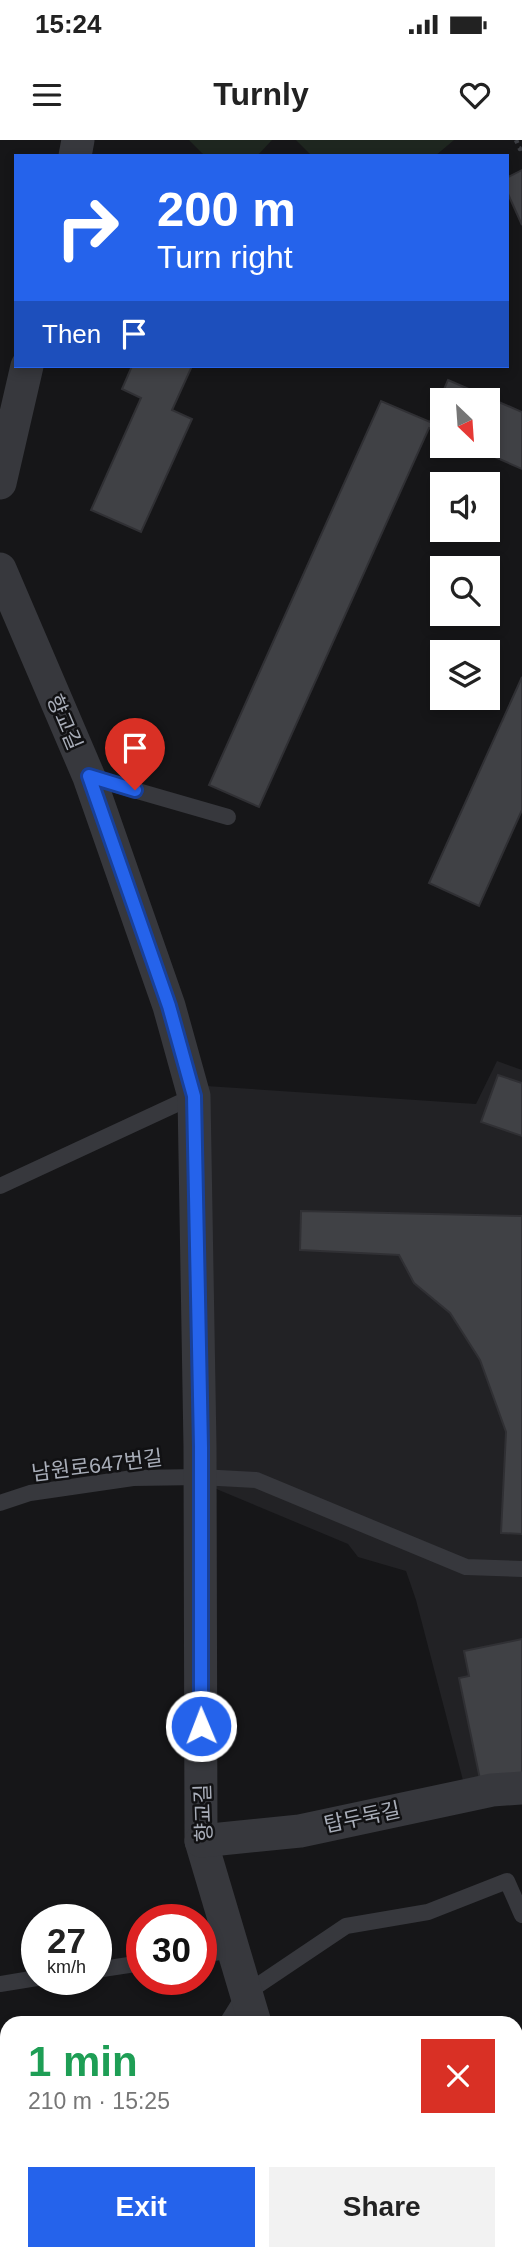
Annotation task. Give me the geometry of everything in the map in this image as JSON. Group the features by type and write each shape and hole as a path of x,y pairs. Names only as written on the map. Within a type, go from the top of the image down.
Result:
{"street":[{"path":"0,483 27,368"},
{"name":"향교길","path":"0,569 89,776 169,1006 194,1096 200,1477 201,1841 210,1904"},
{"name":"탑두둑길","path":"201,1841 300,1831 492,1790 522,1788"},
{"name":"향교길","path":"217,1952 250,2009"}],"lane":[{"path":"89,776 228,817"},
{"path":"0,1186 194,1096"},
{"name":"남원로647번길","path":"0,1503 30,1493 133,1478 256,1480 466,1567 522,1569"},
{"path":"250,2009 346,1926 428,1912 507,1881 522,1915"},
{"path":"0,1983 21,1980"}],"path":[{"path":"516,140 520,149 522,148"}],"shaded area":[{"path":"189,140 272,140 259,154 203,154"},
{"path":"296,140 454,140 437,154 310,154"},
{"path":"497,1061 522,1070 522,1780 465,1788 406,1571 358,1557 348,1544 214,1488 206,1086 476,1104"}],"building":[{"path":"522,170 522,225 509,196 509,176"},
{"path":"131,368 191,368 172,410 192,419 141,532 91,510 141,398 122,389"},
{"path":"448,380 466,388 445,388"},
{"path":"381,401 430,422 430,428 259,807 209,785"},
{"path":"500,402 522,412 522,469 497,458 500,458"},
{"path":"522,677 522,810 479,906 429,883"},
{"path":"498,1075 522,1083 522,1136 481,1122"},
{"path":"301,1211 522,1216 522,1534 501,1533 506,1432 480,1360 450,1313 414,1283 399,1255 300,1250"},
{"path":"522,1639 522,1776 481,1784 459,1678 469,1676 464,1651"}],"route":[{"path":"135,790 89,776 169,1006 194,1096 201,1447 201,1726"}]}
